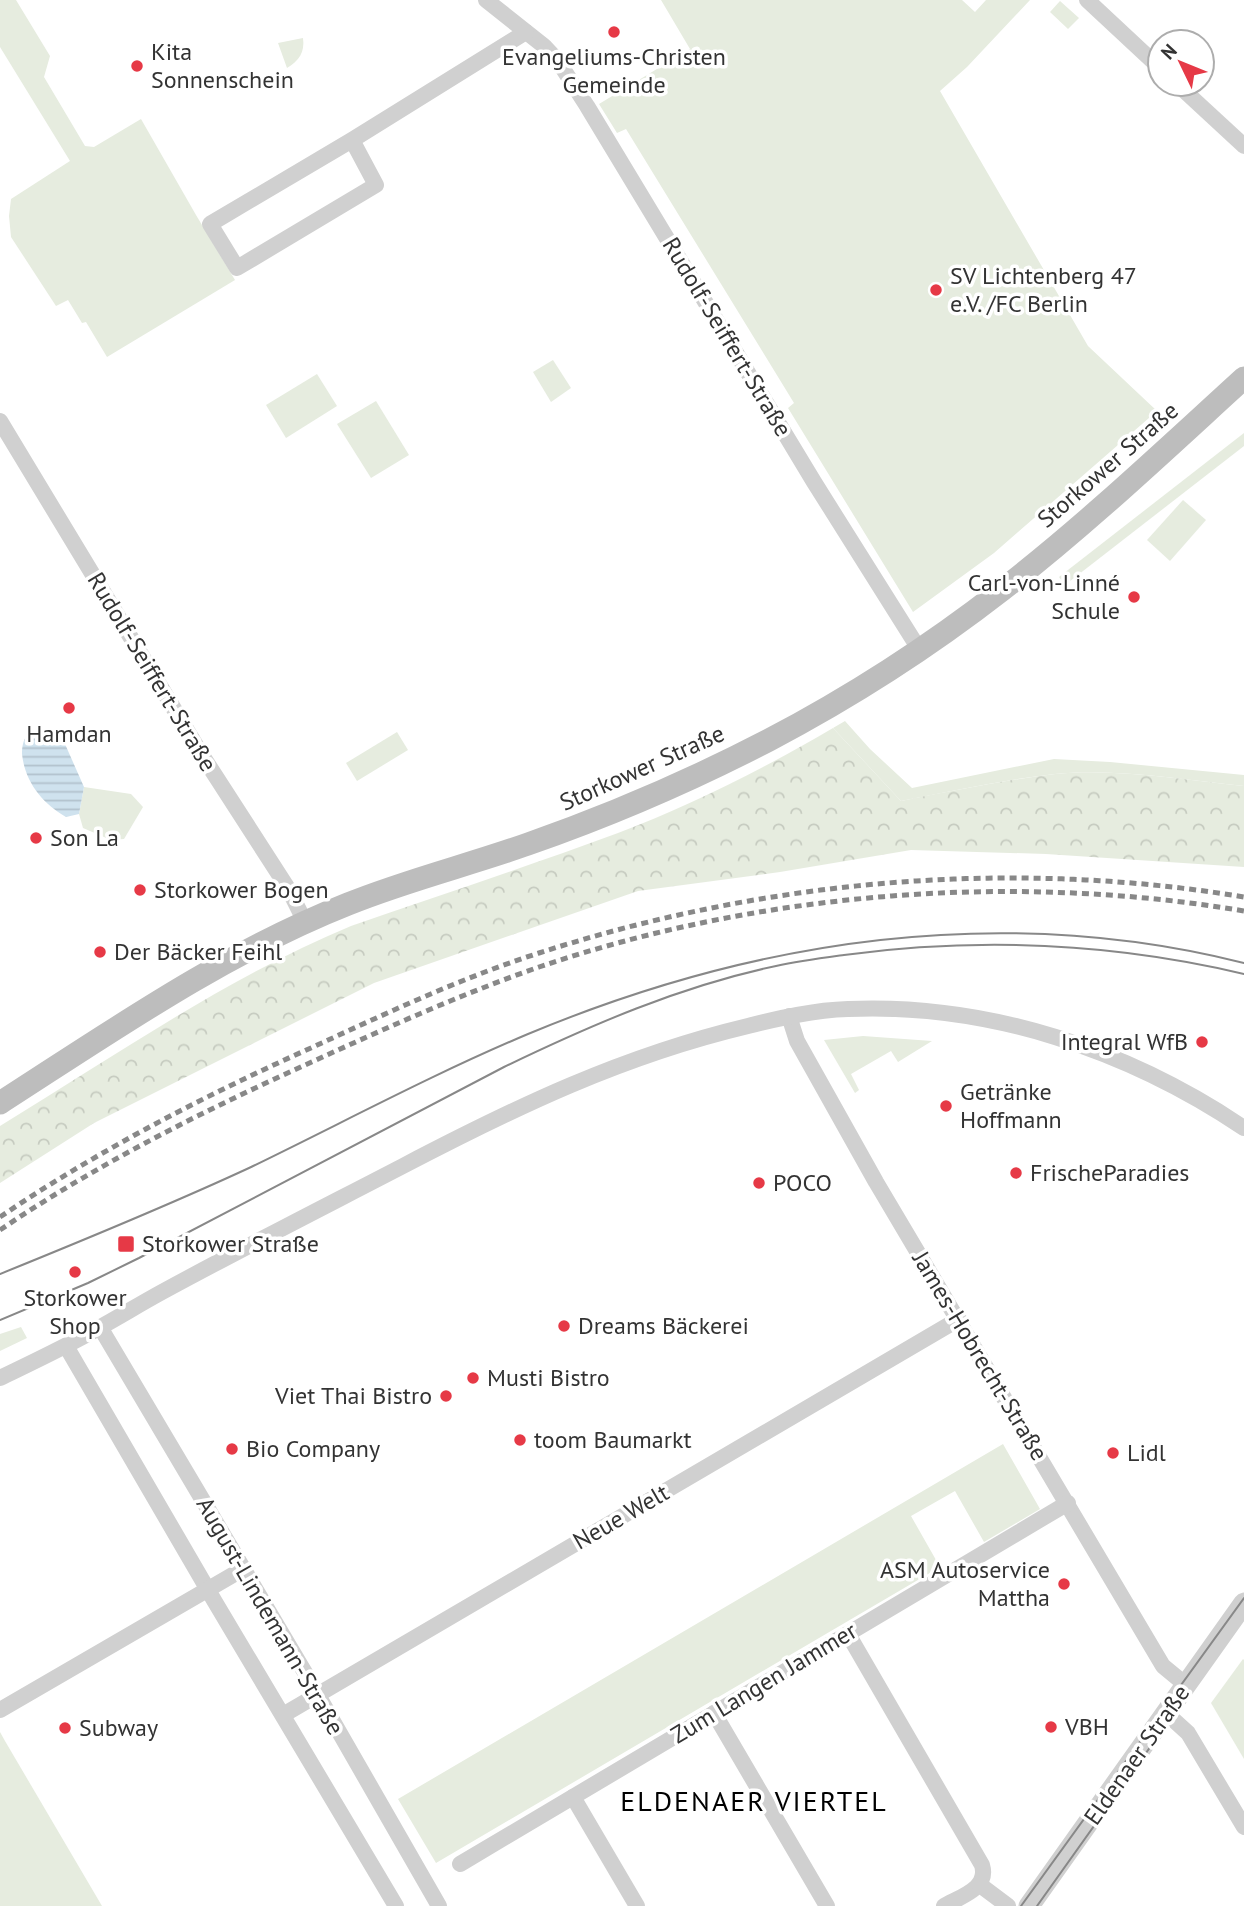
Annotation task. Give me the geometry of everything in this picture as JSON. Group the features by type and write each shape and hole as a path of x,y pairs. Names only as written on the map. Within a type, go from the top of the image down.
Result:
{"main road":[{"name":"Storkower Straße","path":"0,1103 227,961 305,922 383,891 604,816 704,772 804,721 919,649 1003,589 1087,520 1244,378"}],"street":[{"name":"Rudolf-Seiffert-Straße","path":"486,0 544,46 558,61 814,482 919,649"},
{"path":"1087,0 1146,55"},
{"path":"352,140 376,185 237,268 210,224 526,32"},
{"path":"1192,98 1244,146"},
{"name":"Rudolf-Seiffert-Straße","path":"0,421 200,752 289,890 305,922"},
{"path":"0,1378 541,1097 664,1049 720,1032 789,1016 833,1010 902,1008 973,1016 1050,1035 1125,1063 1187,1093 1244,1128"},
{"name":"James-Hobrecht-Straße","path":"789,1016 797,1041 834,1108 1163,1666 1186,1685"},
{"name":"Neue Welt","path":"283,1715 958,1319"},
{"name":"August-Lindemann-Straße","path":"100,1328 439,1906"},
{"name":"August-Lindemann-Straße","path":"66,1346 396,1906"},
{"name":"Zum Langen Jammer","path":"460,1864 1068,1503"},
{"path":"0,1710 243,1569"},
{"name":"Eldenaer Straße","path":"1029,1906 1244,1603"},
{"path":"848,1633 982,1865 985,1874 980,1885 944,1906"},
{"path":"713,1713 827,1906"},
{"path":"1166,1713 1188,1733 1244,1826"},
{"path":"573,1797 637,1906"},
{"path":"980,1885 1008,1906"}],"green space":[{"path":"0,0 16,0 50,56 44,77 85,146 94,147 141,119 235,280 107,357 86,322 82,323 68,300 56,306 11,237 11,199 70,161 0,47"},
{"path":"661,0 962,0 975,12 986,0 1030,0 967,67 940,91 1088,346 1157,411 994,553 913,612 788,408 794,403 626,129 617,133 599,104 690,49"},
{"path":"1060,1 1079,18 1068,29 1050,12"},
{"path":"303,38 300,56 287,68 278,43"},
{"path":"553,360 571,388 551,402 533,372"},
{"path":"317,374 337,406 286,438 266,405"},
{"path":"376,401 409,455 371,478 337,424"},
{"path":"1244,433 1244,446 1065,585 1059,577"},
{"path":"1183,500 1206,520 1170,561 1147,540"},
{"path":"845,721 870,749 912,788 1054,759 1244,775 1244,786 1101,772 1055,774 901,801 833,728"},
{"path":"833,728 901,801 1055,774 1150,776 1244,786 1244,867 1046,854 911,850 780,872 638,891 374,983 94,1123 0,1183 0,1126 172,1019 260,969 351,926 646,822 728,785"},
{"path":"397,732 408,750 357,781 346,763"},
{"path":"84,787 131,794 143,807 124,839 111,840 83,828 79,814"},
{"path":"863,1036 932,1041 898,1062 891,1051 851,1074 859,1090 855,1093 824,1040"},
{"path":"21,1327 27,1338 0,1351 0,1334"},
{"path":"1003,1444 1040,1509 984,1542 955,1491 911,1516 940,1567 436,1863 398,1799"},
{"path":"1244,1660 1244,1759 1211,1703"},
{"path":"0,1732 5,1741 102,1906 0,1906"}],"water":[{"path":"39,729 53,734 65,744 84,787 79,814 66,817 42,798 31,783 24,764 23,746 27,736"}],"tram line":[{"path":"0,1274 249,1168 422,1082 528,1034 614,1001 702,974 791,954 880,940 971,934 1062,935 1153,945 1244,963"},
{"path":"0,1320 139,1258 537,1051 637,1008 741,974 793,963 894,949 995,945 1045,946 1145,955 1244,974"},
{"path":"1021,1906 1244,1598"},
{"path":"1037,1906 1183,1701"}],"railway":[{"path":"0,1217 114,1147 272,1066 481,973 625,928 711,908 799,893 888,883 977,878 1066,879 1156,885 1244,897"},
{"path":"0,1230 114,1160 273,1080 397,1023 482,988 623,941 710,921 799,906 888,896 978,892 1068,893 1157,899 1244,911"}],"place":[{"name":"Evangeliums-Christen Gemeinde","path":"614,32"},
{"name":"Kita Sonnenschein","path":"137,66"},
{"name":"SV Lichtenberg 47 e.V. /FC Berlin","path":"936,290"},
{"name":"Carl-von-Linné Schule","path":"1134,597"},
{"name":"Hamdan","path":"69,708"},
{"name":"Son La","path":"36,838"},
{"name":"Storkower Bogen","path":"140,890"},
{"name":"Der Bäcker Feihl","path":"100,952"},
{"name":"Integral WfB","path":"1202,1042"},
{"name":"Getränke Hoffmann","path":"946,1106"},
{"name":"FrischeParadies","path":"1016,1173"},
{"name":"POCO","path":"759,1183"},
{"name":"Storkower Straße","path":"126,1244"},
{"name":"Storkower Shop","path":"75,1272"},
{"name":"Dreams Bäckerei","path":"564,1326"},
{"name":"Musti Bistro","path":"473,1378"},
{"name":"Viet Thai Bistro","path":"446,1396"},
{"name":"toom Baumarkt","path":"520,1440"},
{"name":"Bio Company","path":"232,1449"},
{"name":"Lidl","path":"1113,1453"},
{"name":"ASM Autoservice Mattha","path":"1064,1584"},
{"name":"VBH","path":"1051,1727"},
{"name":"Subway","path":"65,1728"}],"district":[{"name":"ELDENAER VIERTEL","path":"754,1801"}]}
